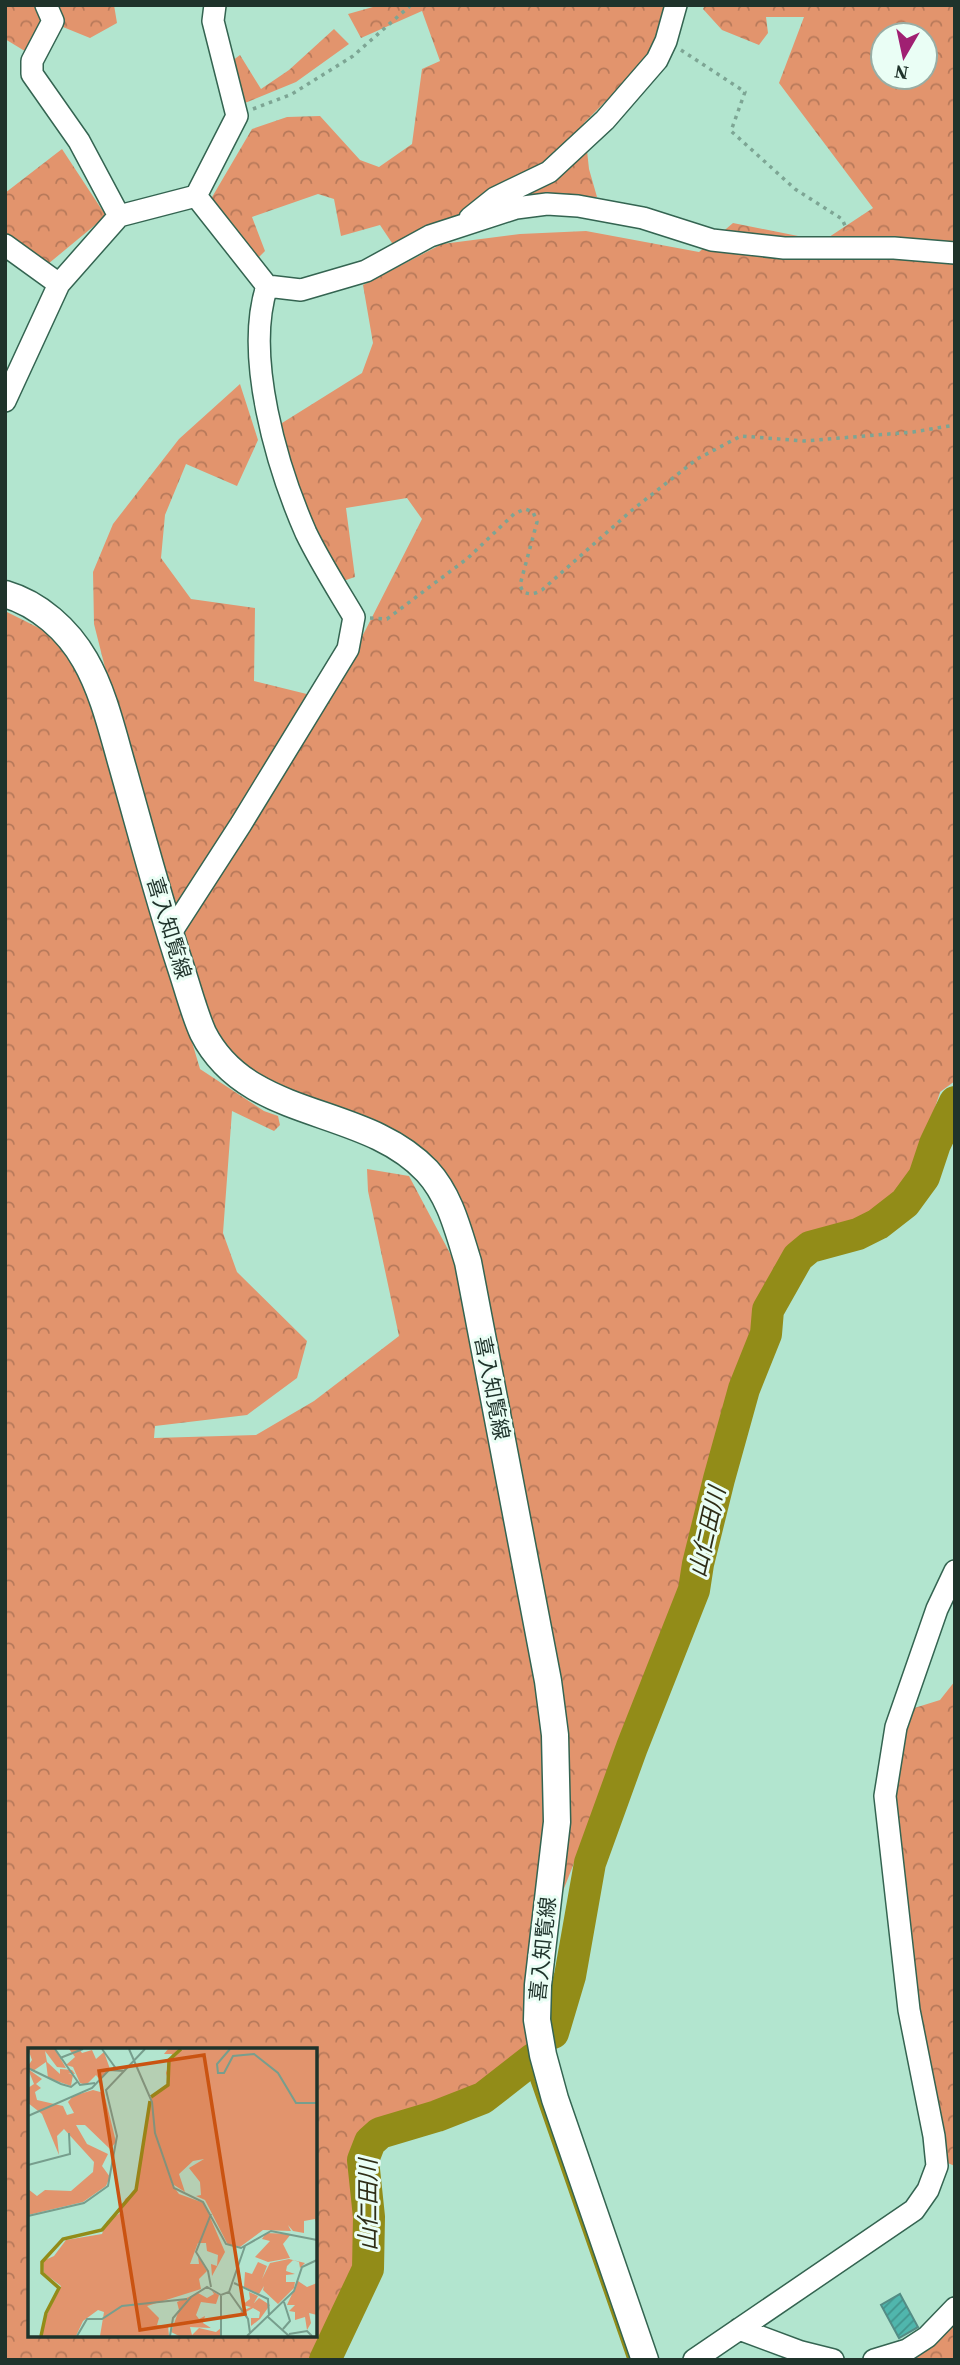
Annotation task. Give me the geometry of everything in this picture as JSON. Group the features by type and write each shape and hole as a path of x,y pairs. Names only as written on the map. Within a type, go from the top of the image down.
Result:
{"main road":[{"name":"喜入知覧線","path":"5,594 28,603 46,615 75,645 86,662 107,713 170,934 203,1031 217,1056 255,1089 372,1134 403,1151 427,1172 445,1198 456,1222 468,1262 548,1681 555,1735 557,1822 538,1985 537,2020 555,2099 645,2360"}],"street":[{"path":"46,5 53,22 32,61 32,74 79,141 119,216"},
{"path":"5,401 60,284 119,216 196,196 237,116 213,22 215,5"},
{"path":"462,225 495,198 549,172 605,120 657,60 676,5"},
{"path":"196,196 267,286 301,290 366,271 430,236 516,208 547,204 578,206 643,218 712,240 784,248 894,248 955,253"},
{"path":"5,245 60,284"},
{"path":"170,934 348,649 354,617 307,533 271,435 260,374 261,305 267,286"},
{"path":"694,2360 914,2210 928,2190 937,2166 934,2136 909,2010 885,1796 896,1727 937,1609 955,1571"},
{"path":"874,2360 907,2350 927,2337 955,2308"},
{"path":"739,2329 801,2356 833,2360"}],"path":[{"path":"237,116 292,94 353,55 411,5"},
{"path":"666,40 745,92 731,131 795,189 842,219 856,248"},
{"path":"354,617 387,619 468,558 514,514 525,509 533,512 537,522 520,585 527,594 542,590 631,511 697,459 741,436 804,441 913,432 955,425"}],"green space":[{"path":"5,5 36,5 43,21 28,53 5,39"},
{"path":"53,5 114,5 117,23 90,38 63,27"},
{"path":"380,5 667,5 651,56 584,123 589,169 597,197 530,196 394,246 380,225 341,236 334,199 318,194 252,217 265,251 256,260 208,204 252,129 287,117 320,116 360,160 379,167 412,144 422,69 440,61 422,11 361,38 348,14"},
{"path":"705,5 955,5 955,1081 940,1092 909,1189 872,1219 798,1244 759,1307 724,1423 687,1576 526,1985 534,2050 506,2076 451,2099 376,2125 355,2158 365,2222 364,2256 349,2296 314,2360 5,2360 5,611 57,637 74,663 98,724 200,1069 264,1111 278,1116 280,1125 274,1131 232,1111 223,1233 237,1272 307,1341 297,1378 247,1415 155,1426 154,1438 256,1435 314,1401 399,1336 368,1191 367,1169 409,1176 461,1274 457,1197 252,1075 216,1039 138,798 94,624 93,572 113,524 179,439 240,384 258,440 237,486 186,464 165,515 161,558 191,599 255,608 254,681 327,699 422,519 407,498 346,508 355,577 340,582 314,535 281,435 282,423 362,373 373,343 363,285 442,244 520,234 586,231 699,252 733,223 823,241 873,208 779,83 804,17 766,17 768,33 759,45 722,30 703,9"},
{"path":"334,29 349,44 296,82 240,105 232,61 240,55 261,89 289,70"},
{"path":"62,149 106,216 48,264 5,234 5,193"},
{"path":"955,1681 955,2166 945,2162 914,1987 893,1789 908,1710 940,1700"},
{"path":"955,2318 955,2360 902,2360"}],"building":[{"path":"900,2294 918,2327 899,2338 881,2305"}],"waterway":[{"name":"山仁田川","path":"553,2033 570,1976 590,1863 694,1590 719,1479 744,1389 766,1334 768,1310 798,1257 810,1247 858,1234 878,1224 905,1203 924,1177 935,1144 955,1102"},
{"name":"山仁田川","path":"325,2360 368,2269 369,2217 363,2160 370,2142 380,2133 437,2116 483,2098 533,2059"},
{"path":"527,2064 630,2360"}]}
